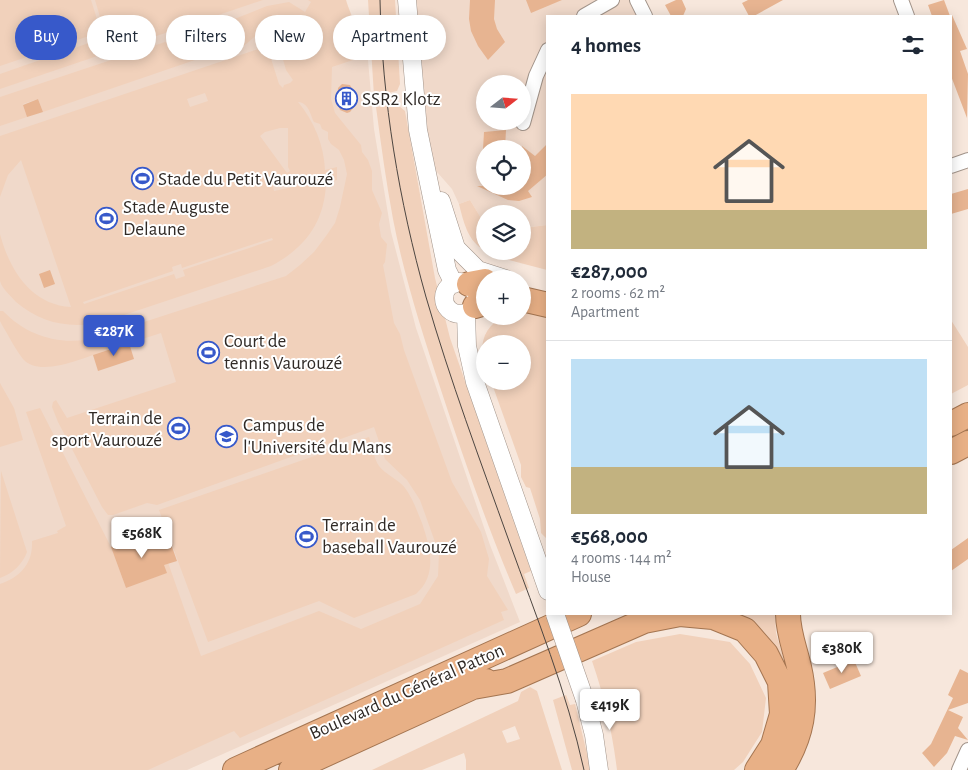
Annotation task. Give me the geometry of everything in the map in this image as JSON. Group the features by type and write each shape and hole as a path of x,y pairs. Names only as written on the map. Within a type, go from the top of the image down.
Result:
{"highway":[{"path":"531,285 546,288"},
{"path":"531,301 546,305"},
{"path":"952,415 968,407"},
{"path":"952,423 968,415"},
{"path":"952,451 968,443"},
{"name":"Boulevard du Général Patton","path":"235,770 576,615"},
{"name":"Boulevard du Général Patton","path":"291,770 473,687 623,615"},
{"path":"473,687 507,682 644,621 675,615"},
{"path":"688,615 713,618 745,630 766,654 780,682 782,714 773,746 757,770"},
{"path":"780,770 793,750 801,728 803,698 800,669 788,626 788,615"}],"street":[{"path":"407,0 422,155 447,270 472,295 467,346 475,382 546,586"},
{"path":"586,15 612,0"},
{"path":"637,0 644,15"},
{"path":"901,0 907,15"},
{"path":"531,94 536,76 546,54"},
{"path":"422,155 446,213 456,248 478,270"},
{"path":"952,166 968,160"},
{"path":"555,615 585,700 594,735 599,770"},
{"path":"959,770 968,750"}],"shaded area":[{"name":"Campus de l'Université du Mans","path":"0,0 342,0 343,15 333,15 333,60 368,60 374,129 391,232 416,328 490,545 520,622 187,770 0,770"},
{"path":"0,0 91,0 96,15 87,15 87,37 77,40 77,15 15,15 15,60 18,60 0,66"},
{"path":"95,0 263,0 219,15 166,15 166,33 156,36 156,15 99,15"},
{"name":"Campus de l'Université du Mans","path":"308,0 346,0 352,15 333,15 333,60 353,60 332,67 331,99 335,113 361,145 362,152 368,160 372,171 372,190 382,213 379,224 381,237 387,244 383,265 394,323 400,334 404,350 452,482 481,532 489,559 487,576 508,610 501,612 504,620 240,738 234,731 148,770 0,770 0,584 14,578 24,569 32,549 32,541 58,533 57,531 66,526 26,412 40,408 111,547 126,588 166,573 151,532 139,536 136,530 137,525 141,523 154,523 201,656 319,611 361,629 420,604 438,576 439,553 420,500 407,480 385,459 374,427 157,505 147,503 108,515 102,507 52,407 53,402 56,400 67,418 176,382 161,333 115,348 110,333 286,276 314,252 335,223 347,174 344,160 339,150 331,144 328,139 328,132 322,129 320,124 314,122 305,104 298,102 309,117 317,134 323,152 325,170 337,167 337,180 326,184 321,211 310,233 294,251 271,266 103,322 80,325 57,323 36,315 16,302 0,281 0,234 9,260 24,283 44,300 57,305 71,307 21,160 8,175 0,197 0,136 225,60 245,60 245,53 255,50 255,60 271,60 279,84 283,88 284,85 293,80 286,70 283,60 323,60 323,15 255,15 255,37 245,45 244,15 267,6 289,2 305,12 311,2","holes":["205,93 208,101 190,107 187,99","288,128 288,167 290,171 287,173 260,136 265,132","300,176 302,185 274,191 272,182","272,238 273,240 183,270 185,276 176,279 174,274 84,304 83,302 173,271 172,267 181,264 182,268"]},
{"path":"368,0 395,0 396,15 369,15"},
{"path":"408,0 637,0 644,15 546,15 546,225 531,227 531,205 476,205 476,210 470,200 459,204 452,189 422,155 413,60 446,60 446,15 409,15"},
{"name":"Campus de l'Université du Mans","path":"166,42 166,60 195,60 43,112 38,99 23,104 27,117 0,126 0,97 111,60 156,60 156,45"},
{"path":"87,44 87,60 0,89 0,74 40,60 77,60 77,47"},
{"path":"372,60 399,60 400,84 397,91 374,96"},
{"path":"399,106 405,111 435,278 450,338 531,571 524,574 529,588 516,594 485,517 440,387 402,262 390,205 376,107"},
{"path":"470,200 476,210 476,244 467,230 459,204"},
{"path":"546,225 546,270 509,260 531,260 531,227"},
{"path":"0,311 3,311 25,328 49,338 76,341 103,336 108,350 52,367 31,365 20,355 2,325"},
{"path":"531,311 546,316 546,538 541,533 540,519 530,488 526,487 521,477 521,465 494,390 531,390 531,335 485,335 491,326 531,325"},
{"path":"952,322 968,347 968,385 952,393"},
{"path":"0,383 14,408 23,440 0,447"},
{"path":"369,437 377,463 405,488 413,501 422,523 428,542 430,560 430,570 423,586 416,594 354,618 319,601 208,642 159,510"},
{"path":"1,471 27,552 16,568 0,578"},
{"path":"734,615 775,615 776,633 790,681 773,643 750,621"},
{"path":"680,634 730,642 750,664 766,698 762,732 743,762 734,770 617,770 608,715 592,661 636,642"},
{"path":"530,687 537,691 562,770 466,770 464,753 422,770 372,770 518,701 521,692","holes":["515,726 520,739 507,743 502,731"]},
{"path":"566,695 570,705 575,704 591,770 572,770 553,700"}],"building":[{"path":"470,0 495,0 494,19 497,29 505,42 488,60 478,46 471,31 469,19"},
{"path":"526,0 562,0 531,13"},
{"path":"676,0 682,0 686,9 683,15 670,15 665,5"},
{"path":"748,0 783,0 756,15 748,15 742,3"},
{"path":"944,0 950,15 932,15 928,5"},
{"path":"952,15 967,49 960,51 968,74 967,118 952,79"},
{"name":"SSR2 Klotz","path":"342,84 350,85 354,93 354,107 347,113 340,110 337,101 338,88"},
{"path":"38,99 43,112 27,117 23,105"},
{"path":"506,130 505,140 484,140 484,132"},
{"path":"546,145 546,176 531,188 531,153 535,156"},
{"path":"968,189 968,209 952,214 952,194"},
{"path":"497,195 531,195 532,197 519,201 508,200"},
{"path":"50,270 55,284 44,288 39,274"},
{"path":"129,343 134,359 98,371 93,355"},
{"path":"151,532 157,549 171,544 177,561 164,565 167,573 126,588 111,547"},
{"path":"968,538 968,559 952,570 952,549"},
{"path":"854,660 861,676 830,689 823,673"},
{"path":"960,669 968,673 968,703 948,710 963,717 958,728 968,740 955,736 947,753 934,767 922,753 931,744 953,698 948,695"}],"tram line":[{"path":"380,0 381,38 388,113 400,187 416,261 455,389 560,683 584,770"}],"place":[{"name":"SSR2 Klotz","path":"346,99"},
{"name":"Stade du Petit Vaurouzé","path":"142,179"},
{"name":"Stade Auguste Delaune","path":"107,218"},
{"name":"Court de tennis Vaurouzé","path":"208,352"},
{"name":"Terrain de sport Vaurouzé","path":"178,429"},
{"name":"Campus de l'Université du Mans","path":"227,436"},
{"name":"Terrain de baseball Vaurouzé","path":"306,536"}]}
